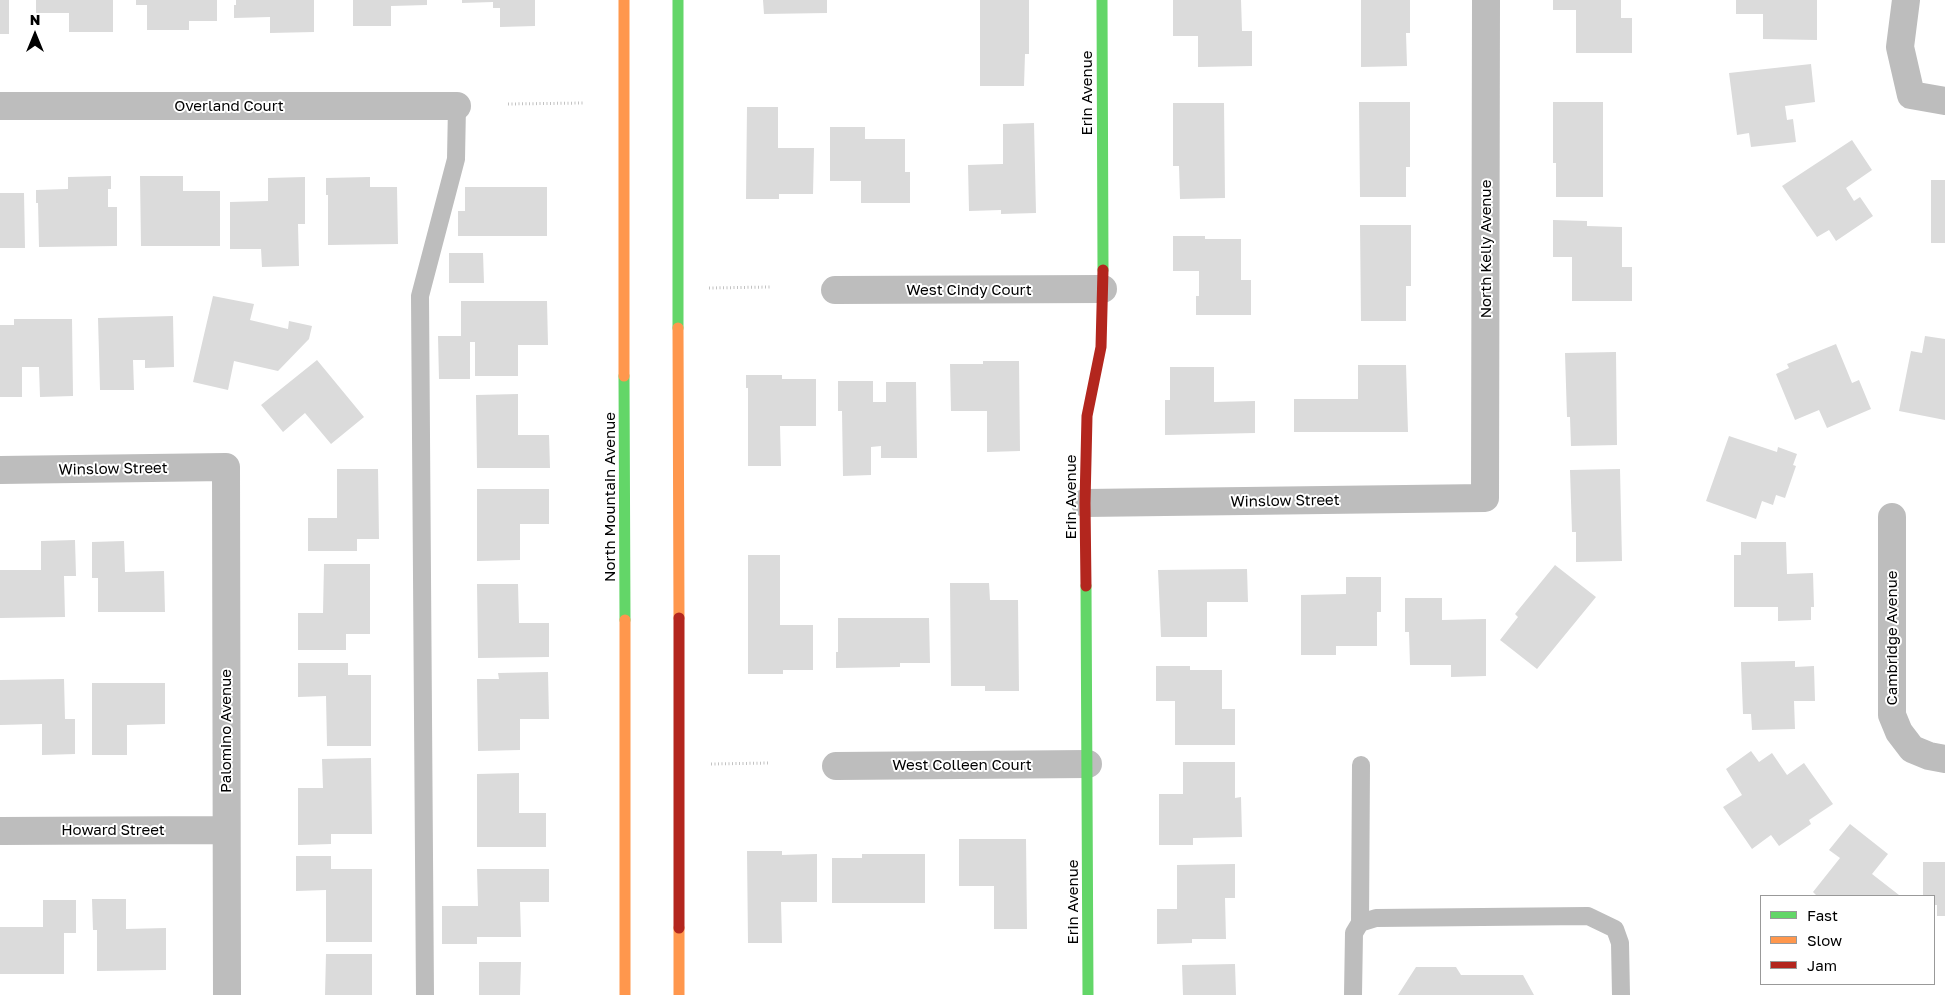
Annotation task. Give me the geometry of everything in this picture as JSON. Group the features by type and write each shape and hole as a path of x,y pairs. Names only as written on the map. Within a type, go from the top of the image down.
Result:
{"main road":[{"name":"North Mountain Avenue","path":"624,0 625,995"},
{"path":"678,0 679,995"},
{"name":"Erin Avenue","path":"1088,995 1086,416 1101,347 1103,289 1102,0"}],"street":[{"name":"North Kelly Avenue","path":"1485,498 1486,0"},
{"path":"1906,0 1900,47 1911,95 1945,101"},
{"name":"Overland Court","path":"0,106 457,106"},
{"name":"West Cindy Court","path":"835,290 1103,289"},
{"name":"Winslow Street","path":"0,470 226,467"},
{"name":"Palomino Avenue","path":"226,467 227,995"},
{"name":"Winslow Street","path":"1085,503 1485,498"},
{"name":"Cambridge Avenue","path":"1892,517 1892,715 1899,732 1912,749 1929,756 1945,759"},
{"name":"West Colleen Court","path":"836,766 1088,764"},
{"name":"Howard Street","path":"0,831 226,830"}],"lane":[{"path":"424,995 420,296 456,159 457,106"},
{"path":"1353,995 1354,933 1360,923 1361,765"},
{"path":"1360,923 1376,918 1588,916 1615,929 1620,943 1622,995"}],"path":[{"path":"508,104 584,103"},
{"path":"709,288 770,287"},
{"path":"711,764 769,763"}],"building":[{"path":"0,0 9,0 9,34 0,34"},
{"path":"36,0 113,0 113,32 69,32 69,13 36,13"},
{"path":"136,0 217,0 217,21 189,21 189,30 147,30 147,5 136,5"},
{"path":"236,0 314,0 314,32 270,33 270,17 234,18"},
{"path":"353,0 427,0 427,5 391,6 391,26 353,26"},
{"path":"462,0 535,0 535,26 500,27 500,8 493,8 493,2 462,3"},
{"path":"763,0 827,0 827,13 764,14"},
{"path":"980,0 1029,0 1029,54 1025,54 1024,86 980,86"},
{"path":"1173,0 1241,0 1242,31 1252,31 1252,66 1198,67 1198,36 1173,36"},
{"path":"1361,0 1410,0 1410,33 1406,33 1407,66 1361,67"},
{"path":"1553,0 1621,0 1621,18 1632,18 1632,53 1576,53 1576,10 1553,10"},
{"path":"1736,0 1817,0 1817,40 1763,39 1763,14 1736,14"},
{"path":"1811,64 1815,102 1785,106 1787,120 1793,119 1796,142 1751,147 1749,133 1737,135 1729,73"},
{"path":"1359,102 1410,102 1410,167 1406,167 1406,197 1360,197"},
{"path":"1553,102 1603,102 1603,197 1556,197 1556,163 1553,163"},
{"path":"1173,103 1224,103 1225,198 1180,199 1179,166 1173,166"},
{"path":"747,107 778,107 778,148 814,148 813,194 779,194 779,199 746,199"},
{"path":"1034,123 1036,213 1001,214 1001,210 969,211 968,165 1003,164 1003,124"},
{"path":"830,127 865,127 865,139 905,139 905,172 910,172 910,203 861,203 861,181 830,181"},
{"path":"1852,140 1872,170 1846,188 1854,201 1860,197 1873,216 1836,241 1829,230 1817,237 1782,186"},
{"path":"111,176 111,189 108,189 108,207 117,207 117,246 39,247 36,190 68,189 68,177"},
{"path":"140,176 183,176 183,191 220,191 220,246 141,246"},
{"path":"305,177 305,224 298,224 299,266 262,267 261,249 230,249 230,202 268,201 268,178"},
{"path":"370,177 370,187 397,187 398,244 328,245 326,178"},
{"path":"1931,180 1945,180 1945,243 1931,243"},
{"path":"465,187 547,187 547,236 458,236 458,211 465,211"},
{"path":"0,193 24,193 25,248 0,248"},
{"path":"1553,220 1587,221 1587,226 1622,227 1622,267 1632,267 1632,301 1572,301 1572,257 1553,257"},
{"path":"1360,225 1411,225 1411,286 1406,286 1406,321 1361,321"},
{"path":"1173,236 1205,236 1205,239 1241,239 1241,280 1251,280 1251,315 1196,315 1196,296 1199,296 1199,271 1173,271"},
{"path":"449,253 483,253 484,283 449,283"},
{"path":"213,296 254,304 250,320 288,329 289,321 312,326 309,339 278,371 234,361 228,390 193,382"},
{"path":"461,301 547,301 548,345 518,345 518,376 475,376 475,342 470,342 470,379 439,379 438,336 461,336"},
{"path":"173,316 174,367 145,368 145,360 133,360 134,390 100,390 98,318"},
{"path":"14,319 72,319 73,396 40,397 39,367 22,367 22,397 0,397 0,325 14,325"},
{"path":"1925,336 1945,339 1945,420 1899,411 1911,351 1922,353"},
{"path":"1836,344 1852,383 1859,380 1871,409 1827,428 1819,410 1795,420 1776,374 1789,368 1787,364"},
{"path":"1616,352 1617,445 1571,446 1570,417 1567,417 1565,353"},
{"path":"317,360 364,417 331,444 305,413 283,432 261,405"},
{"path":"983,361 1019,361 1020,451 987,452 987,411 951,411 950,364 983,364"},
{"path":"1358,365 1406,365 1408,432 1294,432 1294,399 1358,399"},
{"path":"1170,367 1214,367 1214,402 1255,401 1255,433 1165,435 1165,400 1170,400"},
{"path":"746,375 782,375 782,379 816,379 816,426 780,426 781,466 748,466 748,388 746,388"},
{"path":"838,381 873,381 873,402 886,402 886,382 916,382 917,458 881,458 881,446 871,447 871,475 843,476 842,411 838,411"},
{"path":"518,394 518,435 549,435 550,468 477,468 476,395"},
{"path":"1729,436 1777,452 1778,447 1797,454 1793,465 1796,466 1785,498 1776,495 1773,505 1762,501 1756,519 1706,501"},
{"path":"337,469 378,469 379,539 357,539 357,551 308,551 308,518 337,518"},
{"path":"1620,469 1622,561 1576,562 1576,532 1572,532 1570,470"},
{"path":"477,489 549,489 549,524 520,524 520,560 477,561"},
{"path":"75,540 76,576 64,576 65,617 0,618 0,570 41,570 41,541"},
{"path":"124,541 125,572 164,571 165,612 98,612 98,578 92,578 92,542"},
{"path":"1741,542 1786,542 1787,574 1813,573 1814,607 1811,607 1811,620 1778,621 1778,607 1734,607 1734,555 1741,555"},
{"path":"748,555 780,555 780,625 813,625 813,670 783,670 783,674 748,674"},
{"path":"324,564 370,564 370,634 346,634 346,650 298,650 298,613 323,613"},
{"path":"1555,565 1596,597 1537,669 1500,640 1518,617 1515,614"},
{"path":"1247,569 1248,602 1207,602 1207,637 1161,637 1158,570"},
{"path":"1346,577 1381,577 1381,612 1377,612 1377,646 1336,646 1336,655 1301,655 1301,595 1346,594"},
{"path":"950,583 989,583 990,600 1018,600 1019,691 985,691 985,686 951,686"},
{"path":"477,584 518,584 519,623 549,623 549,657 478,658"},
{"path":"1405,598 1442,598 1442,620 1486,619 1486,676 1451,677 1451,665 1410,665 1409,632 1405,632"},
{"path":"838,618 929,618 930,663 900,663 900,667 836,668"},
{"path":"1795,661 1795,667 1814,666 1815,701 1794,701 1795,729 1752,730 1751,714 1743,714 1741,662"},
{"path":"298,663 348,663 348,675 371,675 371,746 327,746 326,696 298,697"},
{"path":"1156,666 1190,666 1190,670 1222,670 1222,709 1235,709 1235,745 1175,745 1175,701 1156,701"},
{"path":"548,672 549,719 520,719 520,750 478,751 477,679 499,679 498,673"},
{"path":"64,679 65,719 75,719 75,754 42,755 42,724 0,725 0,680"},
{"path":"92,683 165,683 165,724 127,725 127,755 92,755"},
{"path":"1751,751 1759,762 1772,753 1787,775 1804,763 1833,804 1809,820 1811,824 1779,846 1771,835 1752,849 1723,807 1742,795 1726,769"},
{"path":"371,758 372,834 331,834 331,844 298,845 298,788 323,788 322,759"},
{"path":"1183,762 1235,762 1235,798 1241,797 1242,837 1193,838 1193,845 1159,845 1159,794 1183,794"},
{"path":"519,773 519,813 546,813 546,847 477,847 477,774"},
{"path":"1850,824 1888,854 1872,874 1899,895 1816,895 1813,892 1840,858 1829,850"},
{"path":"959,839 1026,839 1027,929 994,929 994,886 959,886"},
{"path":"747,851 782,851 782,855 817,854 817,902 781,902 782,943 748,943"},
{"path":"862,854 925,854 925,903 832,903 832,858 862,858"},
{"path":"296,856 331,856 331,869 372,869 372,942 326,942 326,890 296,891"},
{"path":"1923,862 1945,862 1945,916 1937,916 1935,895 1923,895"},
{"path":"1235,864 1235,898 1225,898 1226,939 1192,939 1192,943 1157,944 1157,909 1177,909 1177,865"},
{"path":"477,869 549,869 549,902 520,902 521,937 477,937 477,944 442,944 442,906 478,906"},
{"path":"92,899 126,899 126,929 166,928 166,970 97,971 97,930 93,930"},
{"path":"43,900 76,900 76,933 64,933 64,974 0,974 0,927 43,927"},
{"path":"326,954 372,954 372,995 325,995"},
{"path":"479,962 521,962 520,995 479,995"},
{"path":"1235,964 1236,995 1183,995 1182,965"},
{"path":"1416,967 1456,967 1461,975 1523,975 1534,995 1398,995"}],"traffic: fast":[{"path":"678,0 678,328"},
{"path":"1102,0 1103,270"},
{"path":"624,376 625,620"},
{"path":"1086,586 1088,995"}],"traffic: slow":[{"path":"624,0 624,376"},
{"path":"678,328 679,618"},
{"path":"625,620 625,995"},
{"path":"679,928 679,995"}],"traffic: jam":[{"path":"1086,586 1087,416 1101,347 1103,270"},
{"path":"679,618 679,928"}]}
